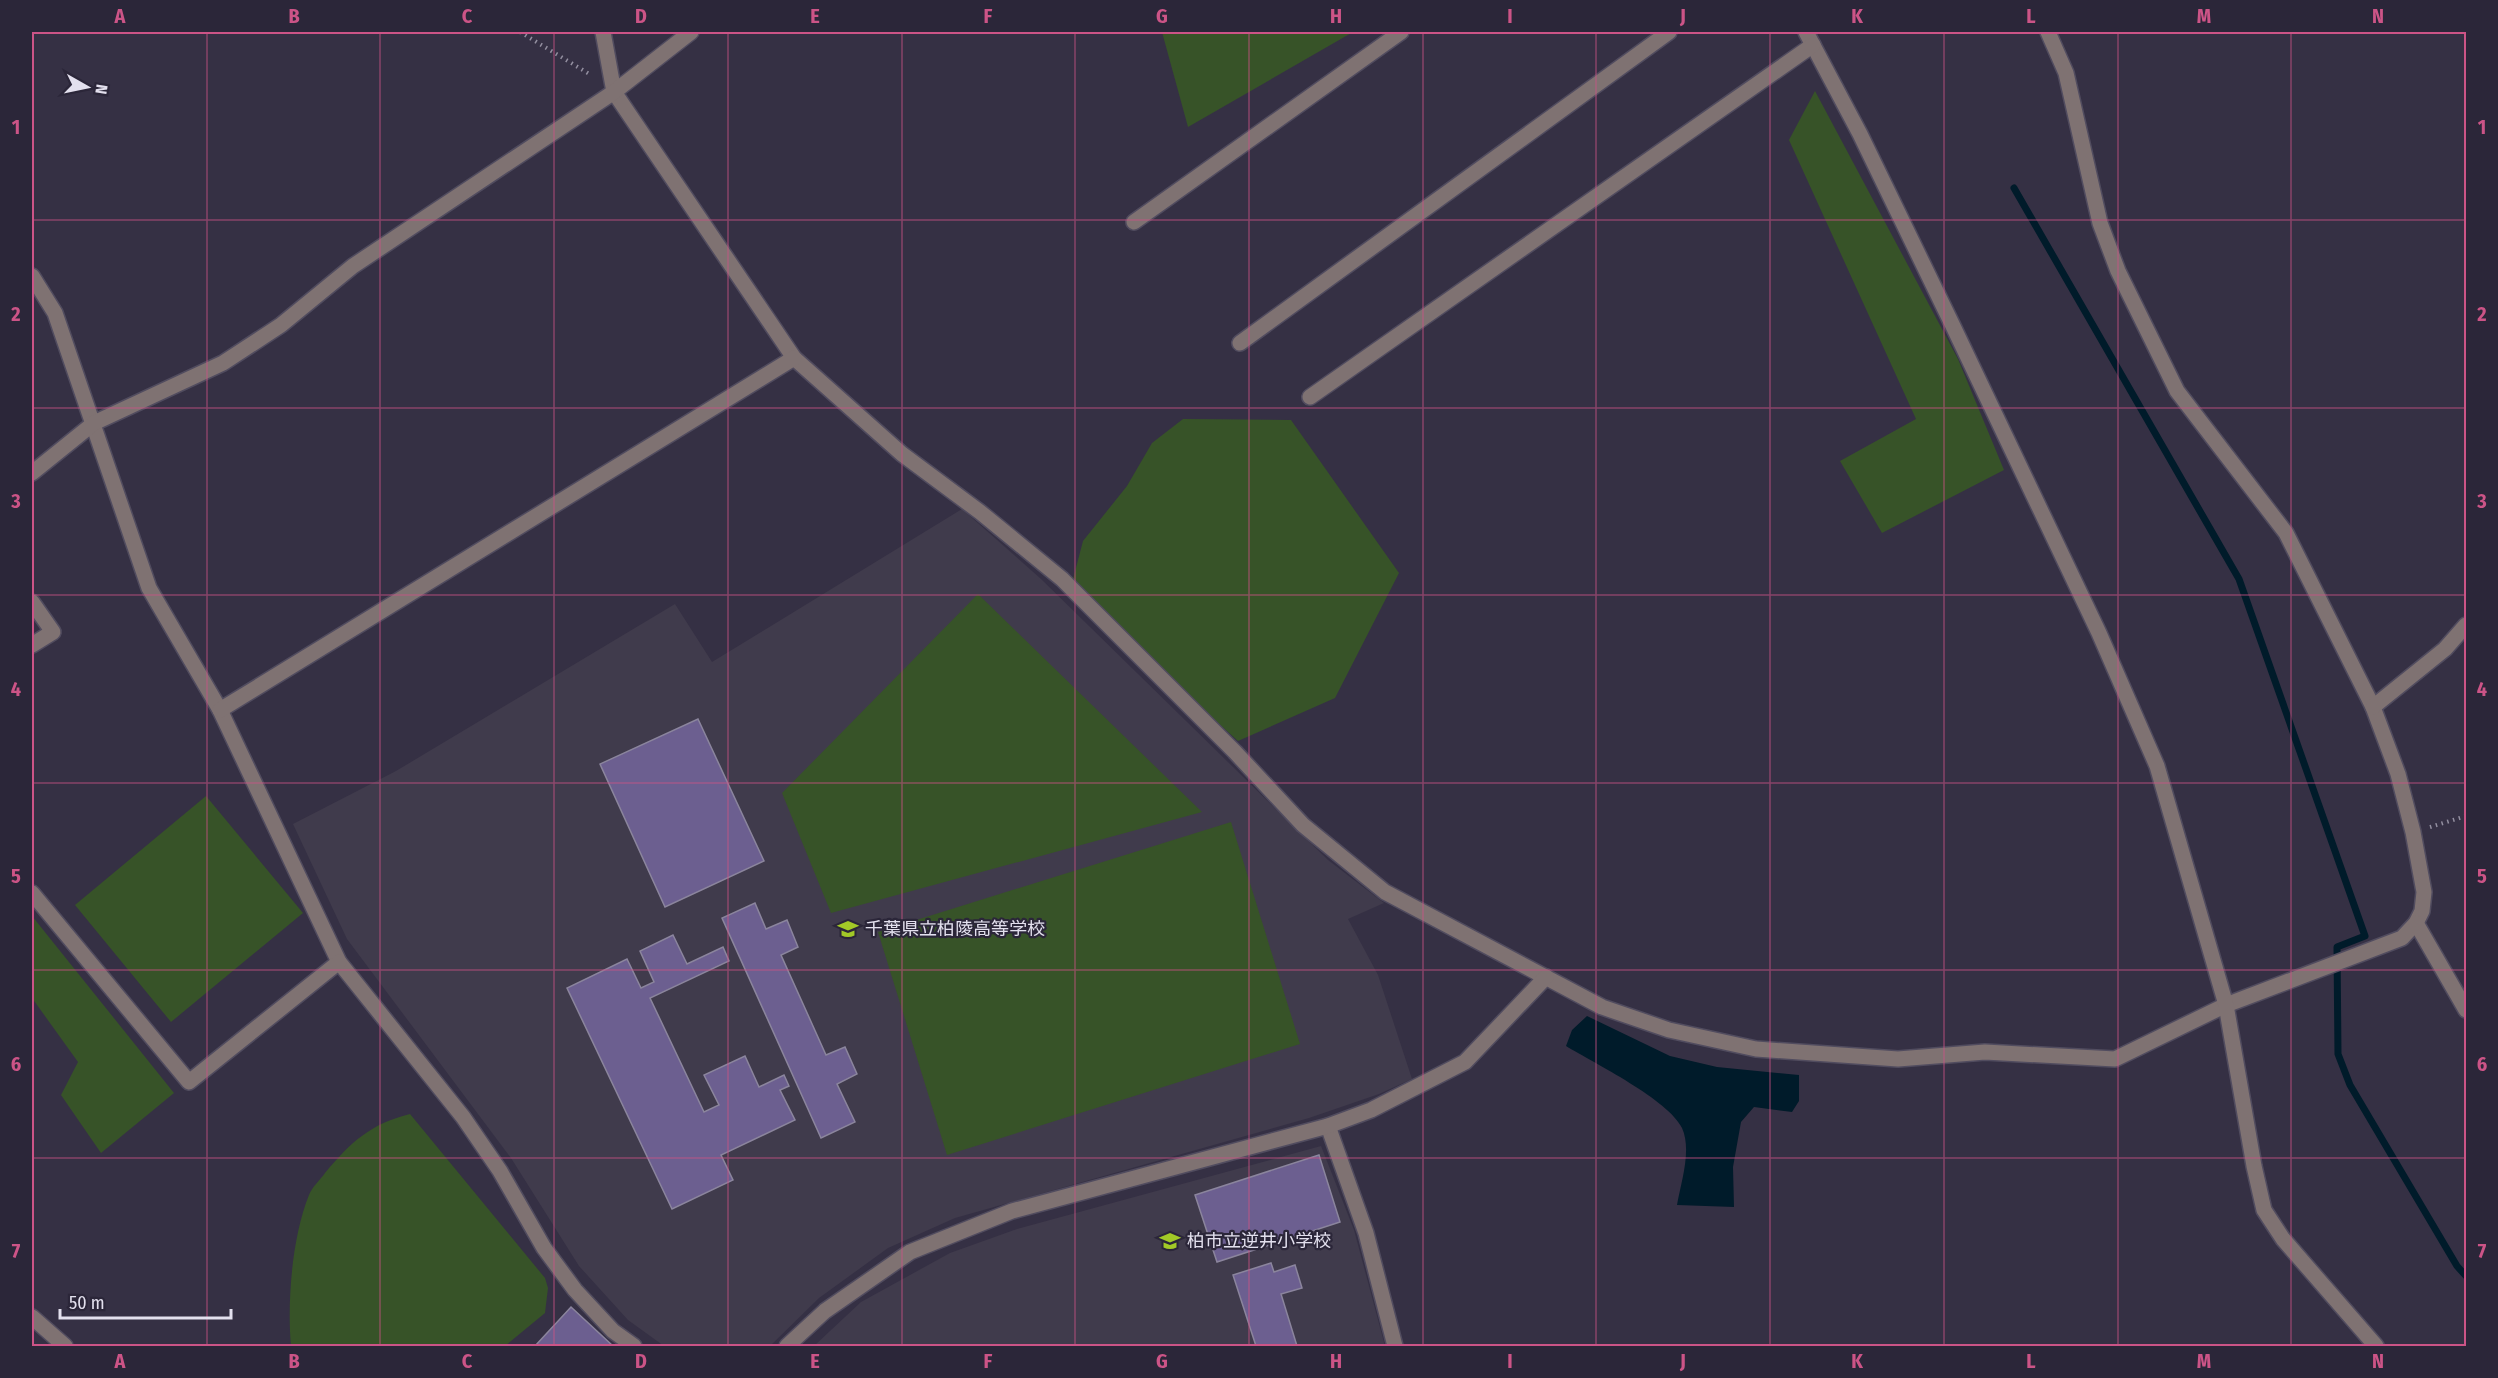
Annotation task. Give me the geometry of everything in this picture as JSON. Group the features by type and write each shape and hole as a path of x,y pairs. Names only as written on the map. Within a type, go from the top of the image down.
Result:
{"street":[{"path":"603,32 614,92 794,358 902,454 980,512 1062,579 1312,832 1385,892 1602,1007 1669,1030 1756,1048 1898,1059 1985,1052 2115,1059 2226,1005 2402,938 2416,923 2422,911 2424,892 2413,832 2398,774 2373,707 2286,533 2177,391 2118,271 2100,223 2066,73 2048,32"},
{"path":"32,473 94,423 223,363 281,325 353,266 614,92 691,32"},
{"path":"1134,222 1401,32"},
{"path":"1240,343 1669,32"},
{"path":"1806,32 1911,240 2131,702 2157,766 2226,1005 2254,1166 2264,1210 2283,1239 2376,1347"},
{"path":"1310,397 1814,45"},
{"path":"32,276 55,313 149,588 220,710 339,962 463,1118 500,1171 544,1248 575,1290 613,1331 634,1347"},
{"path":"220,710 794,358"},
{"path":"32,602 53,632 32,645"},
{"path":"2373,707 2445,649 2466,625"},
{"path":"32,893 189,1082 339,962"},
{"path":"2416,923 2466,1010"},
{"path":"787,1347 825,1311 910,1252 1012,1211 1328,1126 1371,1110 1465,1062 1546,977"},
{"path":"1328,1126 1366,1233 1395,1347"},
{"path":"32,1317 65,1347"}],"path":[{"path":"520,32 579,65 614,92"},
{"path":"2413,832 2466,816"}],"shaded area":[{"name":"千葉県立柏陵高等学校","path":"962,509 1041,579 1328,860 1384,903 1348,919 1378,975 1412,1079 1379,1094 1309,1118 955,1218 888,1248 819,1298 770,1346 664,1346 628,1320 579,1266 511,1158 347,939 293,824 396,771 675,604 712,662"},
{"name":"柏市立逆井小学校","path":"1321,1146 1354,1230 1385,1346 814,1346 861,1302 950,1253 1017,1229"}],"green space":[{"path":"1162,32 1353,32 1188,127"},
{"path":"1815,91 1958,359 2004,470 1882,533 1840,461 1916,419 1789,140"},
{"path":"1183,419 1291,420 1399,573 1335,698 1238,741 1166,676 1072,583 1083,541 1127,486 1152,443"},
{"path":"978,594 1202,812 831,913 782,793"},
{"path":"206,796 303,913 171,1022 75,905"},
{"path":"1231,822 1300,1044 947,1155 878,932"},
{"path":"32,916 174,1093 101,1153 61,1095 78,1062 32,998"},
{"path":"410,1114 545,1278 548,1288 545,1313 505,1346 291,1346 292,1270 298,1230 310,1192 353,1143 383,1123"}],"water":[{"path":"1587,1016 1670,1056 1717,1067 1799,1075 1799,1101 1792,1112 1754,1107 1741,1122 1733,1167 1734,1207 1677,1205 1686,1156 1682,1128 1674,1117 1647,1094 1566,1046 1572,1030"}],"building":[{"path":"698,719 764,861 665,907 600,764"},
{"path":"755,903 766,929 787,920 798,947 781,955 826,1055 845,1047 857,1074 837,1084 855,1122 821,1138 722,918"},
{"path":"673,935 687,964 723,947 729,961 650,998 704,1112 719,1105 704,1075 745,1056 759,1087 784,1075 789,1086 780,1090 795,1120 721,1155 733,1180 672,1209 567,988 627,959 641,988 654,982 640,951"},
{"path":"1319,1155 1340,1222 1217,1262 1195,1195"},
{"path":"1271,1263 1274,1272 1295,1265 1302,1288 1281,1294 1297,1346 1256,1346 1233,1275"},
{"path":"571,1307 613,1346 535,1346"}],"waterway":[{"path":"2014,188 2239,579 2365,936 2337,947 2338,1054 2350,1085 2457,1266 2466,1276"}],"place":[{"name":"千葉県立柏陵高等学校","path":"848,929"},
{"name":"柏市立逆井小学校","path":"1170,1241"}]}
